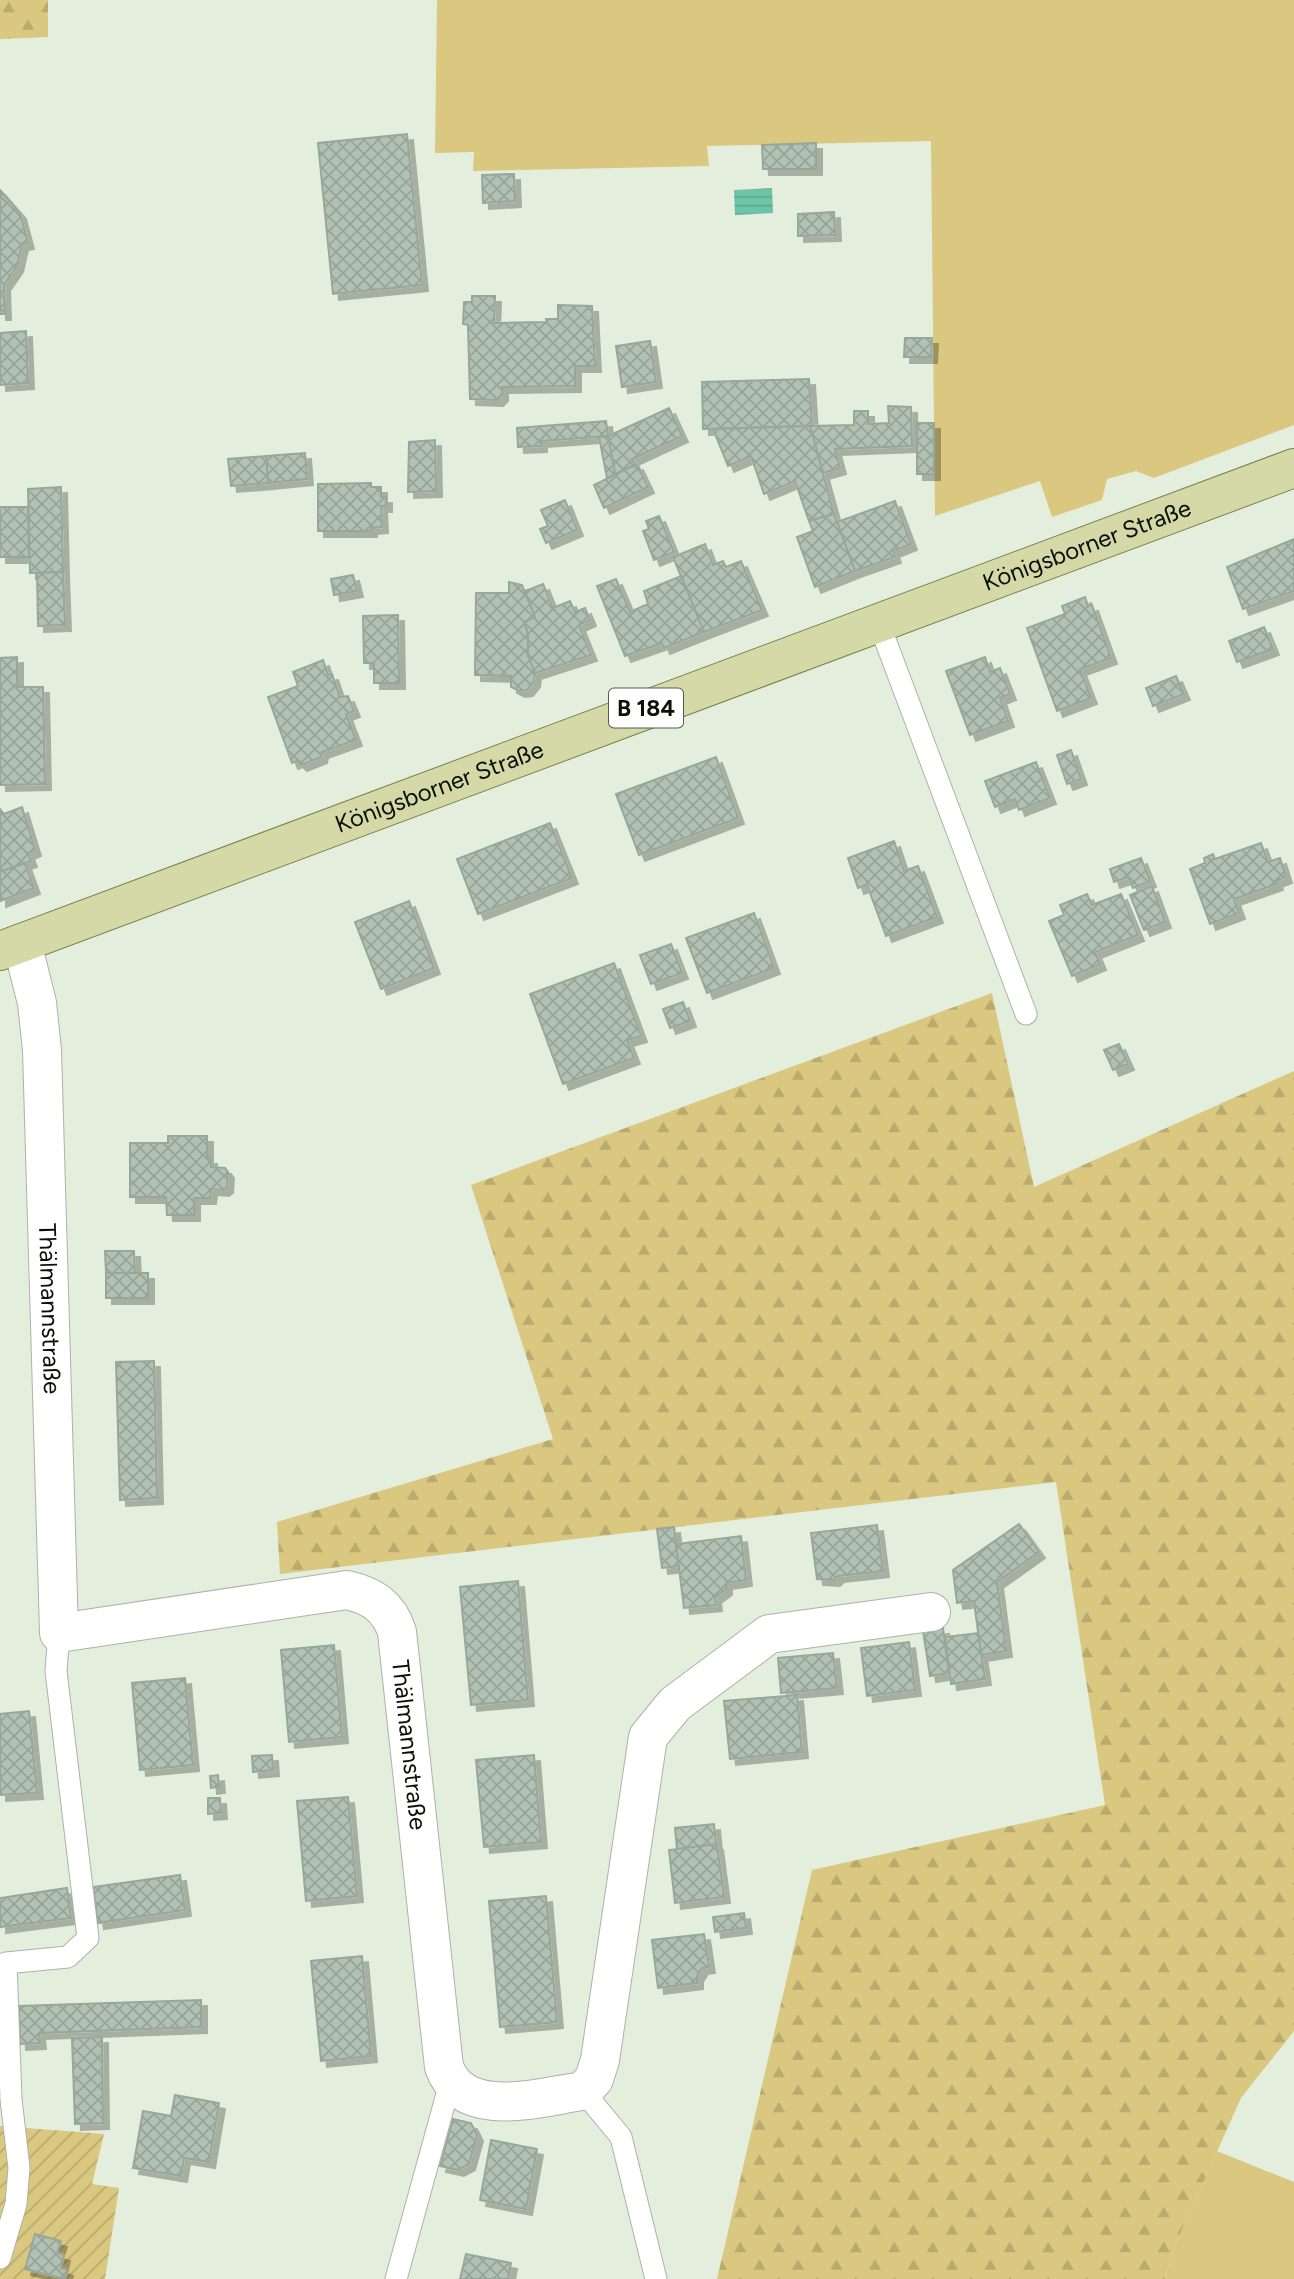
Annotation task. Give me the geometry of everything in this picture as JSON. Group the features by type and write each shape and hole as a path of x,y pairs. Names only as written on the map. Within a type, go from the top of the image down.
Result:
{"main road":[{"name":"Königsborner Straße","path":"11,947 878,621 1294,468"}],"street":[{"name":"Thälmannstraße","path":"11,947 34,991 42,1050 59,1633 347,1590 367,1595 384,1607 397,1632 444,2067 450,2083"},
{"path":"450,2083 472,2097 495,2102 583,2091 594,2079 600,2060 648,1737 675,1703 769,1634 931,1612"}],"lane":[{"path":"878,621 1026,1014"},
{"path":"0,2258 16,2204 19,2168 11,2099 6,1963 68,1957 88,1938 56,1671 59,1633"},
{"path":"396,2279 450,2083"},
{"path":"583,2091 621,2137 656,2279"}],"green space":[{"path":"0,0 48,0 48,37 0,39"},
{"path":"437,0 1294,0 1294,425 1154,478 1136,471 1107,479 1102,500 1052,517 1040,481 935,516 931,141 707,146 709,166 473,171 474,152 435,153"},
{"path":"992,993 1034,1187 1294,1071 1294,2031 1241,2098 1172,2252 1165,2279 717,2279 812,1870 1105,1805 1056,1482 280,1574 277,1522 553,1439 471,1185"},
{"path":"0,2126 104,2134 92,2184 119,2188 105,2279 0,2279"},
{"path":"1217,2151 1294,2182 1294,2279 1165,2279 1172,2252"}],"shaded area":[{"path":"772,188 773,213 735,215 734,190"}],"building":[{"path":"407,134 422,285 333,294 318,143"},
{"path":"816,143 816,169 763,169 762,145"},
{"path":"514,174 515,201 483,203 482,175"},
{"path":"0,190 20,213 28,243 22,244 17,266 4,285 5,314 0,314"},
{"path":"834,212 835,235 798,236 798,214"},
{"path":"472,296 495,296 494,323 547,322 546,319 558,319 558,305 592,306 595,366 575,366 575,386 502,387 502,395 497,400 470,399 468,325 463,324 464,302 472,302"},
{"path":"26,331 28,383 0,385 0,333"},
{"path":"905,338 932,338 931,357 904,357"},
{"path":"650,341 656,382 622,387 616,346"},
{"path":"809,379 812,426 703,429 702,382"},
{"path":"888,406 911,407 912,446 835,449 840,468 823,473 810,426 854,425 854,411 868,411 868,424 889,423"},
{"path":"669,408 682,436 632,459 635,465 615,474 608,436"},
{"path":"606,421 608,436 541,441 541,446 518,447 517,428"},
{"path":"917,423 934,423 934,474 917,474"},
{"path":"810,426 834,514 809,521 795,481 764,494 751,456 728,466 713,429"},
{"path":"608,436 615,474 607,478 599,437"},
{"path":"435,440 436,491 408,492 409,442"},
{"path":"305,453 307,479 268,483 266,456"},
{"path":"266,456 268,483 231,486 228,459"},
{"path":"637,464 648,487 604,508 594,485"},
{"path":"371,483 371,487 381,487 381,497 386,497 386,506 381,506 382,527 371,528 371,531 318,531 318,484"},
{"path":"61,487 63,572 30,573 28,489"},
{"path":"565,500 577,530 546,543 540,529 548,526 541,510"},
{"path":"895,501 911,544 893,551 895,557 855,571 837,522"},
{"path":"0,507 28,507 29,557 0,557"},
{"path":"834,514 855,571 815,587 797,537 813,531 809,521"},
{"path":"659,516 674,552 654,560 643,531 649,529 646,521"},
{"path":"1294,539 1294,591 1243,609 1227,567"},
{"path":"705,544 713,565 723,561 726,567 741,561 762,610 704,632 673,557"},
{"path":"63,572 65,625 38,626 37,573"},
{"path":"353,575 357,591 334,595 331,579"},
{"path":"681,576 704,632 664,648 662,643 625,656 597,586 616,579 630,612 648,604 644,591"},
{"path":"509,582 522,585 535,617 524,622 528,634 528,655 535,673 534,681 527,690 519,691 511,687 511,676 475,675 476,593 509,593"},
{"path":"543,584 553,608 570,601 575,612 585,608 590,620 579,625 591,655 535,673 528,655 528,634 524,622 535,617 525,591"},
{"path":"1085,597 1088,606 1092,605 1111,658 1080,669 1091,698 1057,711 1027,628 1065,614 1062,606"},
{"path":"398,615 399,683 374,683 374,663 364,663 363,616"},
{"path":"1264,627 1273,649 1237,662 1229,641"},
{"path":"17,657 17,687 43,687 45,784 0,785 0,658"},
{"path":"985,657 990,672 1000,668 1010,694 1000,698 1008,721 970,735 946,671"},
{"path":"323,660 328,675 332,674 340,697 348,696 354,711 346,714 356,740 322,752 321,757 301,765 297,761 292,763 268,697 298,686 293,672"},
{"path":"1176,676 1184,694 1153,706 1146,688"},
{"path":"1071,750 1081,779 1067,784 1057,755"},
{"path":"716,757 738,818 639,855 616,794"},
{"path":"1036,762 1050,798 1019,810 1015,799 995,807 985,781"},
{"path":"22,807 35,850 28,853 31,861 0,872 0,809 4,814"},
{"path":"550,823 572,878 478,914 457,859"},
{"path":"894,841 904,871 918,866 937,917 886,936 867,885 858,888 848,858"},
{"path":"1261,843 1268,862 1280,858 1286,877 1276,881 1277,884 1234,899 1239,913 1210,924 1190,869 1205,863 1204,858 1213,854 1215,859"},
{"path":"1141,858 1150,881 1133,888 1128,877 1114,882 1110,869"},
{"path":"25,863 34,888 0,901 0,872"},
{"path":"1152,886 1165,922 1144,930 1130,895"},
{"path":"1087,894 1092,905 1121,894 1138,935 1095,952 1100,964 1072,976 1049,921 1064,915 1060,905"},
{"path":"409,901 434,968 381,989 355,922"},
{"path":"754,913 774,968 707,993 686,938"},
{"path":"671,944 682,973 651,984 640,955"},
{"path":"614,963 641,1036 627,1040 634,1058 563,1084 530,994"},
{"path":"683,1002 690,1021 670,1028 663,1009"},
{"path":"1119,1044 1128,1064 1113,1070 1104,1050"},
{"path":"168,1136 207,1136 207,1158 211,1158 211,1167 225,1168 228,1172 227,1187 223,1190 211,1189 210,1198 194,1198 194,1215 167,1215 166,1197 130,1197 130,1143 168,1143"},
{"path":"105,1251 134,1251 135,1273 106,1273"},
{"path":"106,1273 148,1273 148,1298 106,1298"},
{"path":"154,1361 157,1498 120,1500 116,1362"},
{"path":"1019,1524 1039,1552 997,1582 1006,1651 981,1655 974,1601 957,1603 953,1570"},
{"path":"877,1525 883,1571 838,1576 834,1580 817,1579 811,1533"},
{"path":"674,1527 679,1566 662,1568 657,1529"},
{"path":"741,1536 746,1580 726,1583 726,1589 715,1597 716,1605 684,1608 676,1544"},
{"path":"518,1581 528,1700 471,1705 460,1587"},
{"path":"943,1628 949,1673 930,1676 923,1631"},
{"path":"978,1633 985,1679 951,1684 945,1637"},
{"path":"909,1642 915,1690 867,1696 861,1648"},
{"path":"334,1645 342,1737 289,1742 281,1650"},
{"path":"833,1653 837,1688 781,1693 778,1658"},
{"path":"185,1678 193,1765 140,1770 132,1683"},
{"path":"797,1695 802,1752 730,1759 724,1701"},
{"path":"29,1711 37,1793 0,1795 0,1714"},
{"path":"272,1755 273,1770 253,1772 252,1756"},
{"path":"534,1755 541,1842 484,1847 476,1760"},
{"path":"218,1775 219,1787 211,1788 210,1776"},
{"path":"348,1797 357,1896 306,1901 297,1801"},
{"path":"208,1798 220,1798 221,1813 208,1814"},
{"path":"714,1824 716,1845 677,1849 675,1828"},
{"path":"717,1844 724,1897 675,1903 669,1850"},
{"path":"180,1875 185,1910 98,1923 93,1887"},
{"path":"67,1888 71,1918 0,1927 0,1898"},
{"path":"546,1896 557,2022 500,2027 489,1901"},
{"path":"744,1913 746,1928 715,1932 713,1917"},
{"path":"704,1934 709,1967 702,1968 697,1976 697,1983 658,1988 652,1940"},
{"path":"362,1956 371,2056 321,2061 311,1961"},
{"path":"201,2000 201,2027 39,2033 40,2043 20,2044 19,2006"},
{"path":"102,2037 103,2123 75,2124 72,2038"},
{"path":"175,2095 219,2103 209,2162 184,2158 181,2176 133,2168 143,2111 171,2116"},
{"path":"453,2119 471,2123 477,2135 469,2164 458,2170 440,2166"},
{"path":"491,2140 537,2149 526,2209 480,2200"},
{"path":"35,2234 61,2241 57,2253 64,2255 61,2268 67,2270 65,2279 25,2269"},
{"path":"466,2254 511,2263 508,2279 460,2279"}]}
